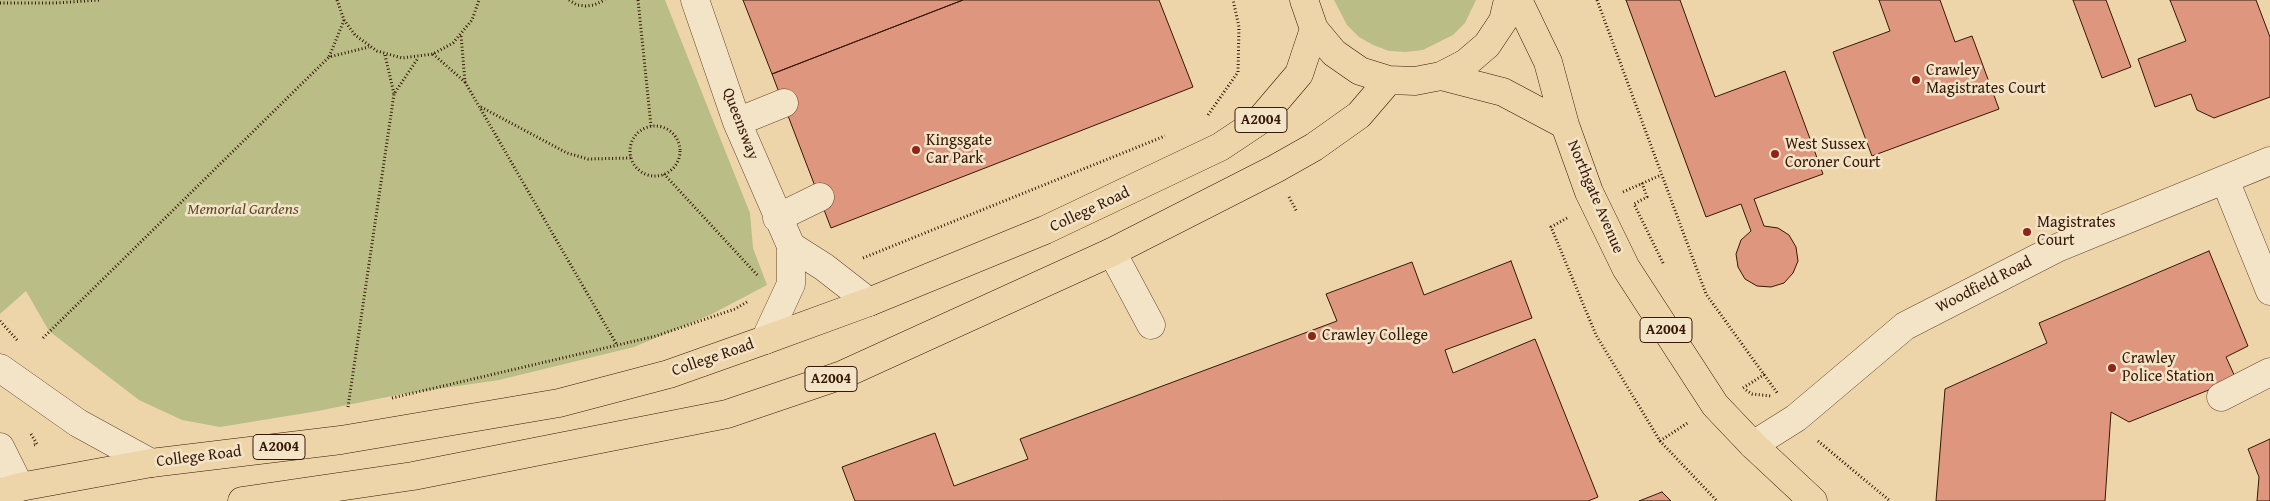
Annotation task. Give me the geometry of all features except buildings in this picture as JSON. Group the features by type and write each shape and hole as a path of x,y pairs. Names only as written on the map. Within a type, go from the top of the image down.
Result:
{"main road":[{"path":"1304,0 1314,29 1334,53 1360,71 1389,80 1415,82 1441,76 1466,64 1487,45 1502,21 1508,0"},
{"name":"Northgate Avenue","path":"1518,0 1548,62 1565,125 1595,205 1626,268 1715,405 1753,445 1813,501"},
{"name":"College Road","path":"21,495 151,463 340,440 559,404 669,374 764,340 869,302 1045,230 1220,147 1259,121 1299,74 1314,29"},
{"name":"Northgate Avenue","path":"1441,76 1503,92 1565,125"},
{"name":"A2004","path":"250,500 413,476 727,414 842,375 1112,252 1275,170 1314,147 1359,115 1389,80"}],"street":[{"name":"Queensway","path":"695,0 738,122 777,218 791,246 791,284 764,340"},
{"path":"738,122 784,104"},
{"name":"Woodfield Road","path":"1753,445 1796,418 1905,326 2056,248 2270,161"},
{"path":"2224,180 2270,291"},
{"path":"777,218 820,197"},
{"path":"791,246 824,267 869,302"},
{"path":"1112,252 1151,325"},
{"path":"0,368 78,424 151,463"},
{"path":"2221,397 2270,372"},
{"path":"0,447 21,495"}],"path":[{"path":"0,4 100,0"},
{"path":"336,0 344,20 355,35 369,47 385,55 418,58 433,54 453,43 472,20 479,0"},
{"path":"568,0 577,5 586,6 594,6 605,0"},
{"path":"638,0 651,126"},
{"path":"1205,120 1238,72 1239,27 1233,0"},
{"path":"1598,0 1706,294 1780,396 1752,394 1743,388 1737,380"},
{"path":"43,338 329,57 344,20"},
{"path":"461,35 465,82"},
{"path":"329,57 369,47"},
{"path":"433,54 465,82 617,345"},
{"path":"348,410 394,94 385,55"},
{"path":"394,94 418,58"},
{"path":"480,107 567,153 588,159 631,158"},
{"path":"651,126 666,128 673,133 680,148 677,164 664,174 657,176 641,171 631,158 630,150 636,134 651,126"},
{"path":"824,267 847,264 1168,135"},
{"path":"664,174 767,285 792,276"},
{"path":"1623,192 1661,175"},
{"path":"1642,183 1647,197 1634,204 1667,271"},
{"path":"1289,196 1297,212"},
{"path":"1572,216 1551,228 1596,335 1660,441 1717,501"},
{"path":"389,400 397,396 656,336 735,309 749,300"},
{"path":"0,321 24,346"},
{"path":"1796,418 1814,437 1890,501"}],"green space":[{"name":"Memorial Gardens","path":"0,0 665,0 750,213 753,248 767,285 710,315 634,347 499,380 397,395 318,411 220,427 182,420 139,400 49,331 26,291 0,314"},
{"path":"1334,0 1476,0 1465,23 1453,35 1423,50 1406,52 1389,51 1359,37 1347,25"}],"place":[{"name":"Crawley Magistrates Court","path":"1916,80"},
{"name":"Kingsgate Car Park","path":"916,150"},
{"name":"West Sussex Coroner Court","path":"1775,154"},
{"name":"Magistrates Court","path":"2027,232"},
{"name":"Crawley College","path":"1312,336"},
{"name":"Crawley Police Station","path":"2112,368"}]}
